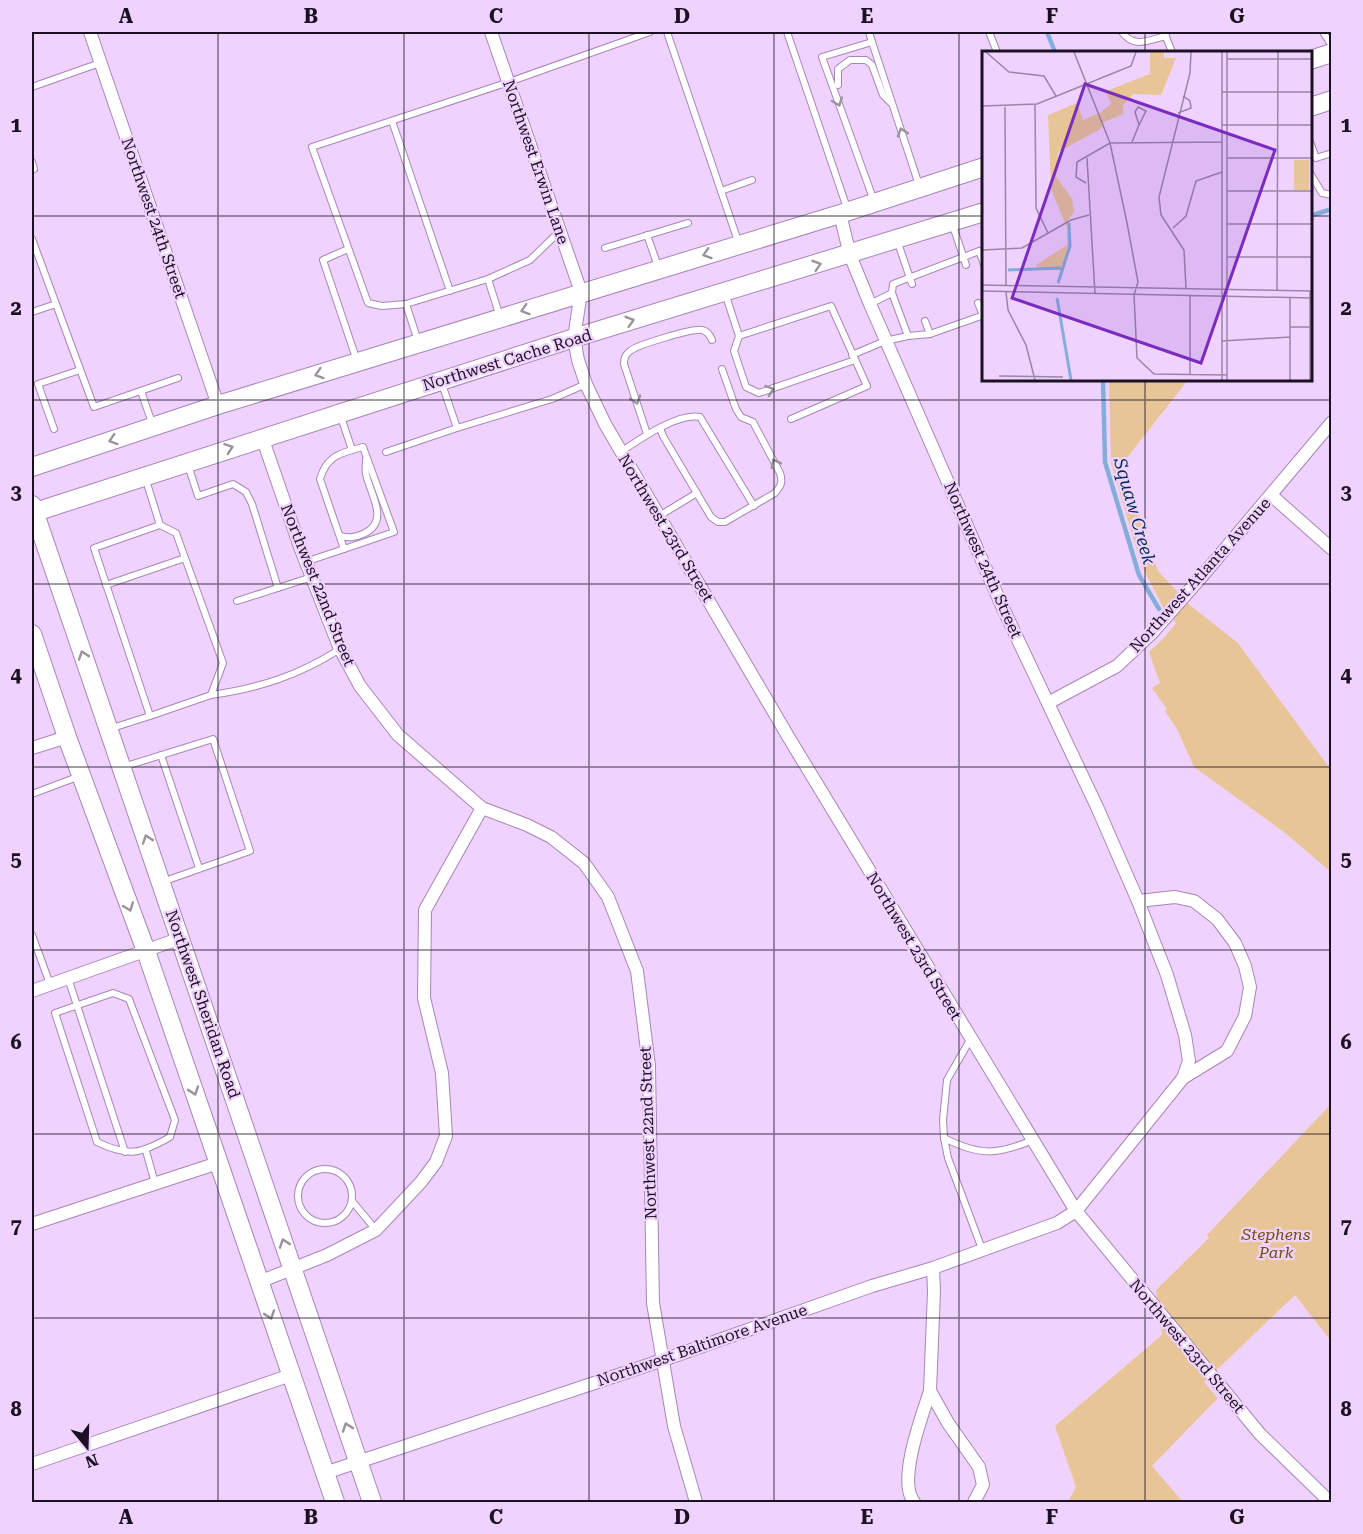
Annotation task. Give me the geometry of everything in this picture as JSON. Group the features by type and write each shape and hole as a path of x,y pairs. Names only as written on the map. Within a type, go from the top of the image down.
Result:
{"main road":[{"path":"1312,60 1332,53"},
{"path":"1312,106 1332,100"},
{"path":"32,467 218,405 844,213 982,168"},
{"name":"Northwest Cache Road","path":"32,510 144,477 574,338 982,213"},
{"name":"Northwest Sheridan Road","path":"32,510 181,938 372,1503"},
{"path":"32,634 34,653 146,951 334,1503"}],"street":[{"name":"Northwest 24th Street","path":"90,32 218,405"},
{"name":"Northwest Erwin Lane","path":"491,32 581,292"},
{"name":"Northwest 24th Street","path":"844,213 850,255 885,341 1002,606 1097,807 1167,975 1185,1035 1189,1061 1183,1078"},
{"path":"574,338 581,292"},
{"name":"Northwest 23rd Street","path":"574,338 586,384 621,452 970,1040 1076,1211 1260,1434 1330,1503"},
{"name":"Northwest Atlanta Avenue","path":"1048,703 1117,666 1166,617 1332,422"},
{"name":"Northwest 22nd Street","path":"262,437 305,561 339,649 360,686 398,735 482,808 528,825 551,837 584,863 608,897 637,971 649,1066 652,1303 674,1426 696,1503"},
{"path":"1270,495 1332,549"},
{"path":"32,748 67,736"},
{"path":"259,1282 327,1254 376,1230 422,1182 436,1162 446,1136 442,1073 424,998 425,910 482,808"},
{"path":"1076,1211 1183,1078 1227,1051 1245,1016 1250,987 1245,966 1235,943 1217,919 1194,901 1175,897 1138,902"},
{"path":"32,991 181,938"},
{"path":"32,1224 218,1163"},
{"name":"Northwest Baltimore Avenue","path":"325,1473 663,1360 872,1286 933,1268 1057,1223 1076,1211"},
{"path":"914,1503 910,1497 907,1479 919,1423 930,1391 933,1268"},
{"path":"32,1464 291,1375"},
{"path":"930,1391 948,1423 979,1467 983,1485 974,1503"}],"lane":[{"path":"560,231 530,260 488,279 406,304 382,306 368,303 312,147 650,32"},
{"path":"667,32 739,245"},
{"path":"787,32 844,213"},
{"path":"869,32 920,188"},
{"path":"989,32 998,51"},
{"path":"1122,32 1129,40 1140,43 1165,34 1172,51"},
{"path":"1323,32 1332,46"},
{"path":"872,42 822,57 874,203"},
{"path":"838,85 838,69 850,60 866,60 872,65 883,95 893,106"},
{"path":"32,87 101,63"},
{"path":"847,125 849,116"},
{"path":"392,121 450,291"},
{"path":"1312,145 1316,158"},
{"path":"1312,163 1316,158 1332,153"},
{"path":"32,162 34,169 32,170"},
{"path":"1312,175 1322,193 1332,195"},
{"path":"721,191 752,180"},
{"path":"952,222 966,265"},
{"path":"605,248 688,223"},
{"path":"647,236 659,269"},
{"path":"32,239 94,407 178,378"},
{"path":"897,240 912,284"},
{"path":"348,249 323,260 357,362"},
{"path":"908,336 892,293 893,284 979,252 982,259"},
{"path":"488,279 500,318"},
{"path":"725,292 739,336 734,351 746,387 759,393 854,358 885,341 930,334 982,315"},
{"path":"870,304 892,293"},
{"path":"978,303 982,313"},
{"path":"32,312 56,304"},
{"path":"406,304 419,342"},
{"path":"739,336 831,306 867,386 791,419"},
{"path":"925,321 930,334"},
{"path":"647,434 624,358 630,350 694,330 702,330 712,340"},
{"path":"660,428 711,517 718,522 725,522 775,493 780,488 782,480 753,422 741,417 736,409 722,369"},
{"path":"54,429 35,385 80,370"},
{"path":"441,380 457,428"},
{"path":"386,452 552,399 586,384"},
{"path":"141,391 153,426"},
{"path":"340,412 352,450"},
{"path":"621,452 660,428 693,416 700,417 754,506"},
{"path":"305,561 344,549 394,532 363,447 333,457 323,468 320,479 344,549"},
{"path":"340,536 351,539 367,533 375,524 378,515 366,473 366,457"},
{"path":"187,462 198,496 233,484 246,492 252,504 278,588"},
{"path":"144,477 160,525 176,533 223,663 211,695"},
{"path":"659,516 697,494"},
{"path":"150,716 94,548 160,525"},
{"path":"106,585 185,558"},
{"path":"237,601 312,577"},
{"path":"109,729 211,695 283,678 315,665 339,649"},
{"path":"122,768 213,739 250,851 161,882"},
{"path":"161,755 199,868"},
{"path":"32,793 81,776"},
{"path":"32,935 50,984"},
{"path":"68,978 125,1152"},
{"path":"113,993 129,999 175,1120 170,1137 146,1151 114,1150 97,1142 55,1013 113,993"},
{"path":"970,1040 947,1080 943,1120 944,1138 951,1167 982,1249"},
{"path":"944,1138 963,1147 984,1152 1008,1150 1034,1140"},
{"path":"146,1151 155,1184"},
{"path":"352,1201 349,1210 342,1217 325,1224 315,1222 301,1210 298,1191 301,1182 314,1171 331,1169 339,1172 350,1184 352,1201 376,1230"}],"green space":[{"path":"1109,381 1187,381 1122,464 1158,571 1191,606 1238,643 1331,770 1331,872 1284,832 1194,767 1177,729 1165,711 1167,709 1152,688 1160,683 1149,652 1176,623 1163,607 1141,564 1111,463"},
{"name":"Stephens Park","path":"1331,1104 1331,1341 1295,1295 1204,1382 1218,1398 1152,1466 1183,1502 1068,1502 1076,1487 1055,1426 1162,1335 1156,1290 1209,1238 1207,1235"}],"waterway":[{"name":"Squaw Creek","path":"1047,32 1055,51"},
{"path":"1312,215 1332,209"},
{"name":"Squaw Creek","path":"1103,381 1105,462 1139,575 1159,609"}]}
